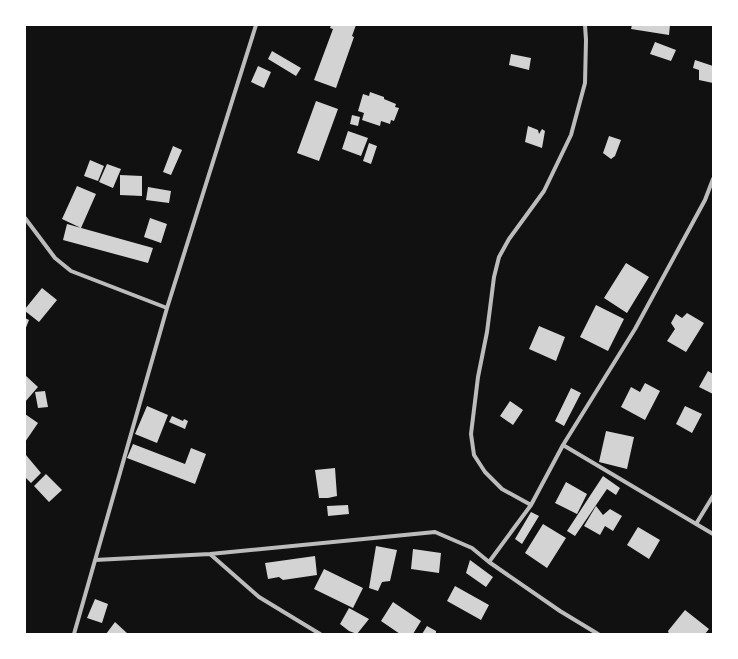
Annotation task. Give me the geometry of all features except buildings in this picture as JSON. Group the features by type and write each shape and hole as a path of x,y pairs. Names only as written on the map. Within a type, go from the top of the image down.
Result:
{"street":[{"path":"74,634 167,308 256,25"},
{"path":"531,505 502,489 484,472 474,455 471,434 478,377 487,332 494,277 499,257 509,239 544,192 571,135 585,83 585,25"},
{"path":"489,562 531,505 563,445 635,329 704,200 713,179"},
{"path":"25,218 56,258 71,271 167,308"},
{"path":"563,445 713,534"},
{"path":"696,524 713,496"},
{"path":"95,560 210,554 435,532 472,548 489,562 560,611 598,634"},
{"path":"210,554 259,597 320,634"}]}
